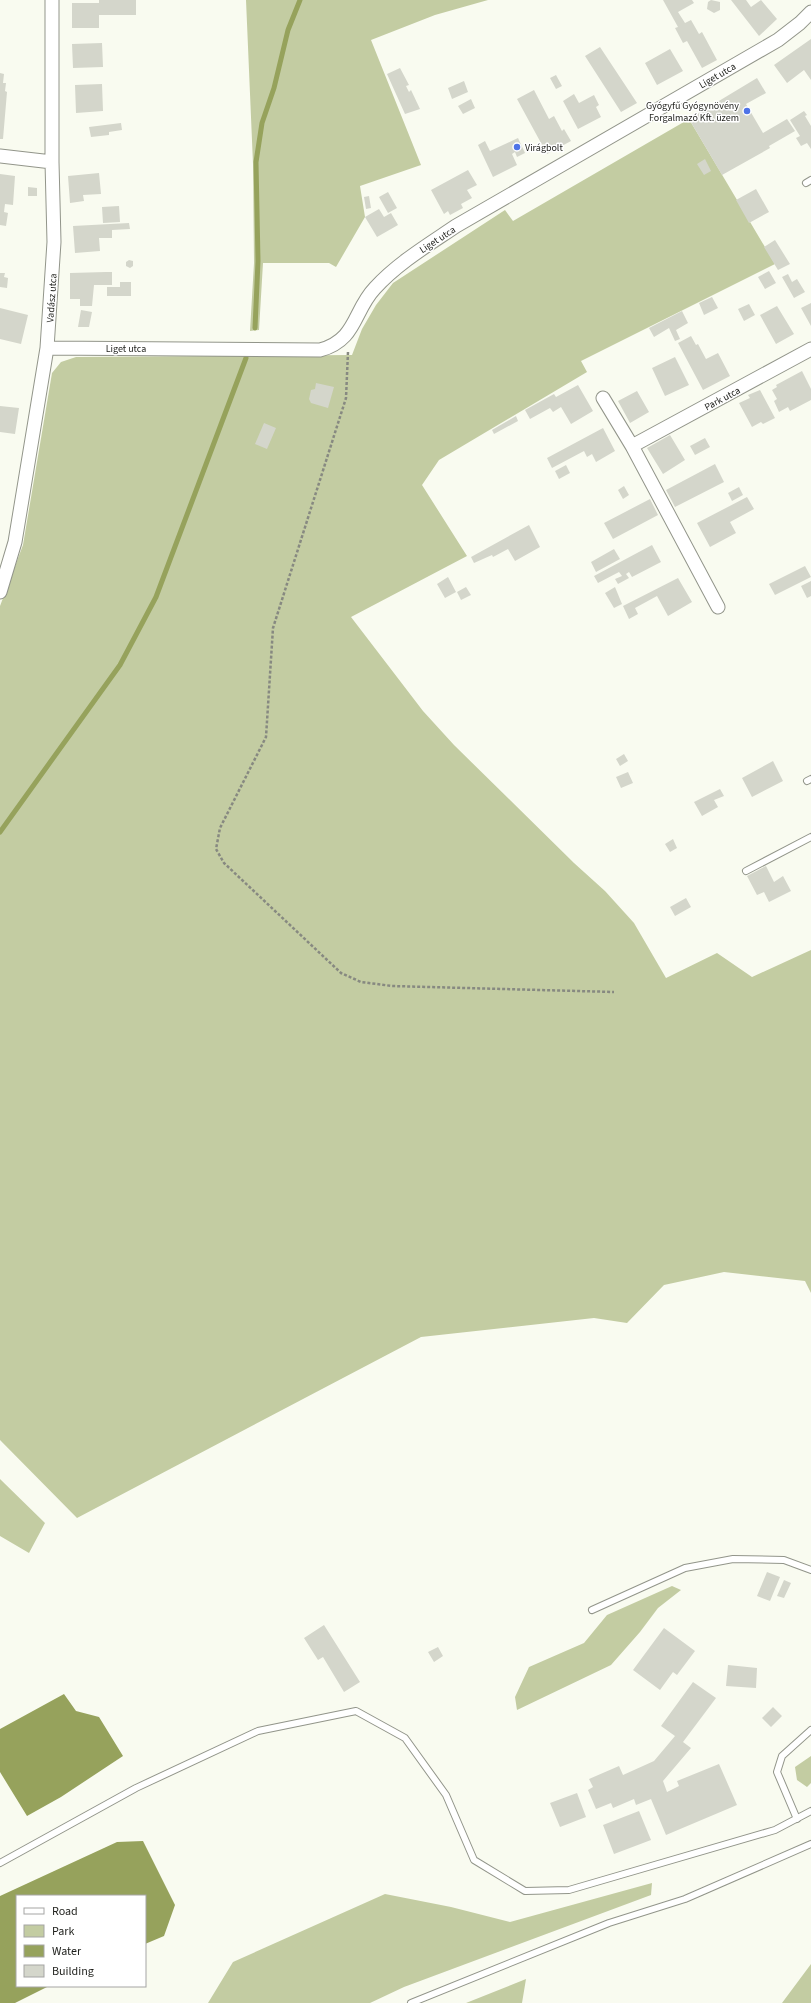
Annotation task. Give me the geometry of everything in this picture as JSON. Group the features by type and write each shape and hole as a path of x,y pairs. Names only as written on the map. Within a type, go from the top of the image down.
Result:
{"street":[{"name":"Vadász utca","path":"0,592 5,561 16,542 47,348 54,242 52,162 52,0"},
{"name":"Liget utca","path":"47,348 320,350 339,342 350,332 374,289 416,253 456,226 778,40 800,23 811,12"},
{"path":"0,156 52,162"},
{"name":"Park utca","path":"632,446 811,349"},
{"path":"603,398 632,446 718,607"}],"lane":[{"path":"746,871 811,837"},
{"path":"592,1610 685,1568 733,1558 784,1560 811,1570"},
{"path":"0,1863 136,1788 258,1731 356,1711 405,1738 446,1795 474,1860 525,1891 569,1890 776,1830 811,1811"},
{"path":"797,1819 777,1772 782,1756 811,1730"},
{"path":"411,2003 609,1922 684,1899 811,1844"}],"path":[{"path":"350,332 346,398 274,628 266,737 220,828 216,849 224,863 341,973 361,982 392,986 614,992"}],"green space":[{"path":"246,0 488,0 435,15 371,40 421,165 360,186 365,217 336,267 329,263 263,263 259,330 250,331 254,263 253,164"},
{"path":"689,119 775,264 581,361 587,372 439,460 422,485 467,556 351,617 423,711 454,745 574,863 605,891 634,923 666,978 717,953 752,977 811,950 811,1293 805,1281 724,1272 664,1285 627,1323 594,1318 421,1337 77,1518 0,1440 0,606 23,545 52,373 61,362 76,357 352,355 362,329 376,305 393,283 505,210 513,221"},
{"path":"0,1479 45,1523 29,1553 0,1536"},
{"path":"672,1586 681,1590 658,1608 640,1632 611,1665 517,1710 515,1697 529,1667 584,1643 607,1615"},
{"path":"811,1756 811,1783 807,1787 797,1780 795,1767"},
{"path":"652,1883 651,1895 404,1987 370,2003 208,2003 233,1962 385,1894 451,1907 510,1922"},
{"path":"811,1964 811,2003 782,2003"},
{"path":"526,1979 522,2003 466,2003"}],"water":[{"path":"64,1694 76,1711 99,1717 123,1756 61,1797 27,1816 0,1772 0,1729"},
{"path":"143,1841 175,1905 164,1936 146,1944 146,1895 16,1895 16,1987 47,1987 15,2003 0,2003 0,1896 117,1842"}],"building":[{"path":"99,0 136,0 136,15 99,15 99,28 72,28 72,3 99,3"},
{"path":"663,0 692,0 694,3 678,12 685,23 691,20 699,34 702,32 717,60 702,68 687,41 683,43 675,28 678,27"},
{"path":"711,0 720,2 720,10 714,13 707,9 708,2"},
{"path":"731,0 746,0 751,7 761,0 777,19 759,36"},
{"path":"811,39 811,80 804,70 787,83 774,65"},
{"path":"102,43 103,67 73,68 72,44"},
{"path":"600,47 637,103 621,112 585,56"},
{"path":"670,49 683,71 657,85 645,63"},
{"path":"400,68 409,85 406,86 409,92 411,90 420,109 405,114 387,74"},
{"path":"0,73 4,74 3,83 6,83 5,91 7,92 3,139 0,139"},
{"path":"556,75 562,86 556,89 550,78"},
{"path":"757,78 766,93 746,104 763,133 787,119 795,131 769,146 770,148 722,175 689,119"},
{"path":"464,81 468,92 452,99 448,88"},
{"path":"102,84 103,111 76,113 75,85"},
{"path":"534,90 549,119 554,116 562,131 564,129 571,141 547,154 517,99"},
{"path":"574,94 579,103 594,95 599,105 596,107 601,117 578,129 563,101"},
{"path":"471,99 475,108 463,114 458,106"},
{"path":"804,111 807,115 805,116 811,126 811,149 807,143 801,146 796,138 800,136 790,120"},
{"path":"121,123 122,130 109,132 109,135 91,137 89,127"},
{"path":"518,138 525,153 517,157 515,152 512,154 517,165 493,177 478,145 485,141 490,151"},
{"path":"705,159 711,171 704,175 697,164"},
{"path":"468,170 477,185 467,190 472,198 461,204 463,208 450,215 448,211 444,214 431,190"},
{"path":"99,173 101,194 83,195 84,201 70,203 68,176"},
{"path":"0,174 15,176 13,205 5,204 4,212 8,213 6,226 0,225"},
{"path":"28,187 37,188 37,196 28,196"},
{"path":"756,189 769,212 749,223 736,200"},
{"path":"388,192 397,208 388,213 379,197"},
{"path":"369,196 371,208 366,209 364,197"},
{"path":"119,206 120,222 103,223 102,207"},
{"path":"379,209 384,217 391,213 398,225 377,237 365,217"},
{"path":"129,223 130,229 112,230 112,238 99,238 100,251 75,253 73,226"},
{"path":"775,240 790,264 778,270 764,247"},
{"path":"129,260 133,261 133,266 130,268 126,266 126,262"},
{"path":"769,271 776,283 765,289 758,277"},
{"path":"112,272 112,285 94,285 92,306 80,306 80,299 70,299 70,273"},
{"path":"0,273 5,273 4,277 8,278 7,288 0,287"},
{"path":"788,274 792,282 797,279 805,292 794,298 782,277"},
{"path":"120,282 131,282 131,296 107,296 107,287 120,287"},
{"path":"712,297 718,308 704,315 699,303"},
{"path":"811,303 811,326 801,308"},
{"path":"749,304 755,315 744,321 738,309"},
{"path":"777,306 794,334 776,344 760,315"},
{"path":"0,308 28,315 21,344 0,339"},
{"path":"81,310 92,312 89,327 78,327"},
{"path":"682,311 688,323 676,330 680,339 675,341 669,328 654,337 649,328"},
{"path":"691,336 696,345 698,344 706,359 718,353 730,376 703,390 678,343"},
{"path":"675,357 689,385 665,396 652,368"},
{"path":"802,371 811,389 811,400 790,411 788,407 779,412 774,401 777,399 772,390 777,387 776,385"},
{"path":"316,383 334,387 328,408 311,403 309,399 311,390 315,389"},
{"path":"578,385 593,411 571,424 561,407 553,412 550,408 530,419 525,410 554,394 556,397"},
{"path":"760,390 775,418 763,424 761,422 752,427 739,403 750,398 748,395"},
{"path":"637,391 649,412 630,423 618,401"},
{"path":"0,406 19,408 15,434 0,432"},
{"path":"516,416 518,421 494,434 492,430"},
{"path":"264,423 276,428 267,449 255,444"},
{"path":"603,428 615,451 596,462 592,454 587,457 584,451 552,468 547,458"},
{"path":"670,435 685,460 663,474 647,448"},
{"path":"705,438 710,447 695,455 690,446"},
{"path":"715,464 724,482 675,507 666,490"},
{"path":"566,465 570,473 559,479 555,471"},
{"path":"624,486 629,495 623,499 618,490"},
{"path":"739,487 743,495 732,501 728,493"},
{"path":"747,497 754,509 730,522 736,533 710,547 697,523"},
{"path":"650,499 658,515 613,539 604,523"},
{"path":"529,525 540,547 515,561 508,549 493,557 492,555 474,563 471,557"},
{"path":"652,545 661,562 632,577 629,572 626,574 629,578 618,584 615,579 622,576 619,572 598,583 594,576"},
{"path":"614,549 620,559 596,572 591,562"},
{"path":"805,566 811,577 775,595 769,584"},
{"path":"448,577 456,592 445,598 437,584"},
{"path":"678,578 692,602 668,616 657,596 635,608 638,614 629,619 623,606"},
{"path":"811,581 811,596 807,598 801,586"},
{"path":"466,587 471,595 461,600 457,592"},
{"path":"615,587 622,604 614,608 605,593"},
{"path":"624,754 628,761 620,766 616,759"},
{"path":"773,761 783,781 752,797 742,778"},
{"path":"628,772 633,783 621,788 616,777"},
{"path":"720,789 724,796 714,800 718,807 702,816 694,802"},
{"path":"673,839 677,848 670,852 665,844"},
{"path":"766,866 774,882 783,876 791,891 769,902 764,892 757,895 747,876"},
{"path":"686,898 691,907 675,916 670,907"},
{"path":"767,1572 780,1577 770,1601 757,1596"},
{"path":"784,1580 791,1583 784,1598 777,1596"},
{"path":"324,1625 360,1682 344,1692 323,1657 318,1660 304,1638"},
{"path":"664,1628 695,1651 677,1675 673,1672 660,1690 633,1670"},
{"path":"438,1647 443,1656 434,1662 428,1652"},
{"path":"728,1665 757,1668 756,1688 726,1686"},
{"path":"693,1682 716,1698 683,1742 691,1748 663,1781 667,1792 679,1786 677,1781 719,1764 737,1805 666,1835 651,1799 636,1805 634,1799 613,1808 611,1803 596,1809 588,1790 593,1787 589,1779 619,1766 623,1775 654,1761 675,1736 661,1726"},
{"path":"773,1707 782,1716 771,1727 762,1718"},
{"path":"577,1793 586,1817 560,1827 550,1803"},
{"path":"639,1811 651,1840 614,1854 603,1825"}],"waterway":[{"path":"255,328 258,261 256,162 262,123 274,88 288,30 300,0"},
{"path":"0,832 120,665 156,597 246,358"}],"place":[{"name":"Gyógyfű Gyógynövény Forgalmazó Kft. üzem","path":"747,111"},
{"name":"Virágbolt","path":"517,147"}]}
